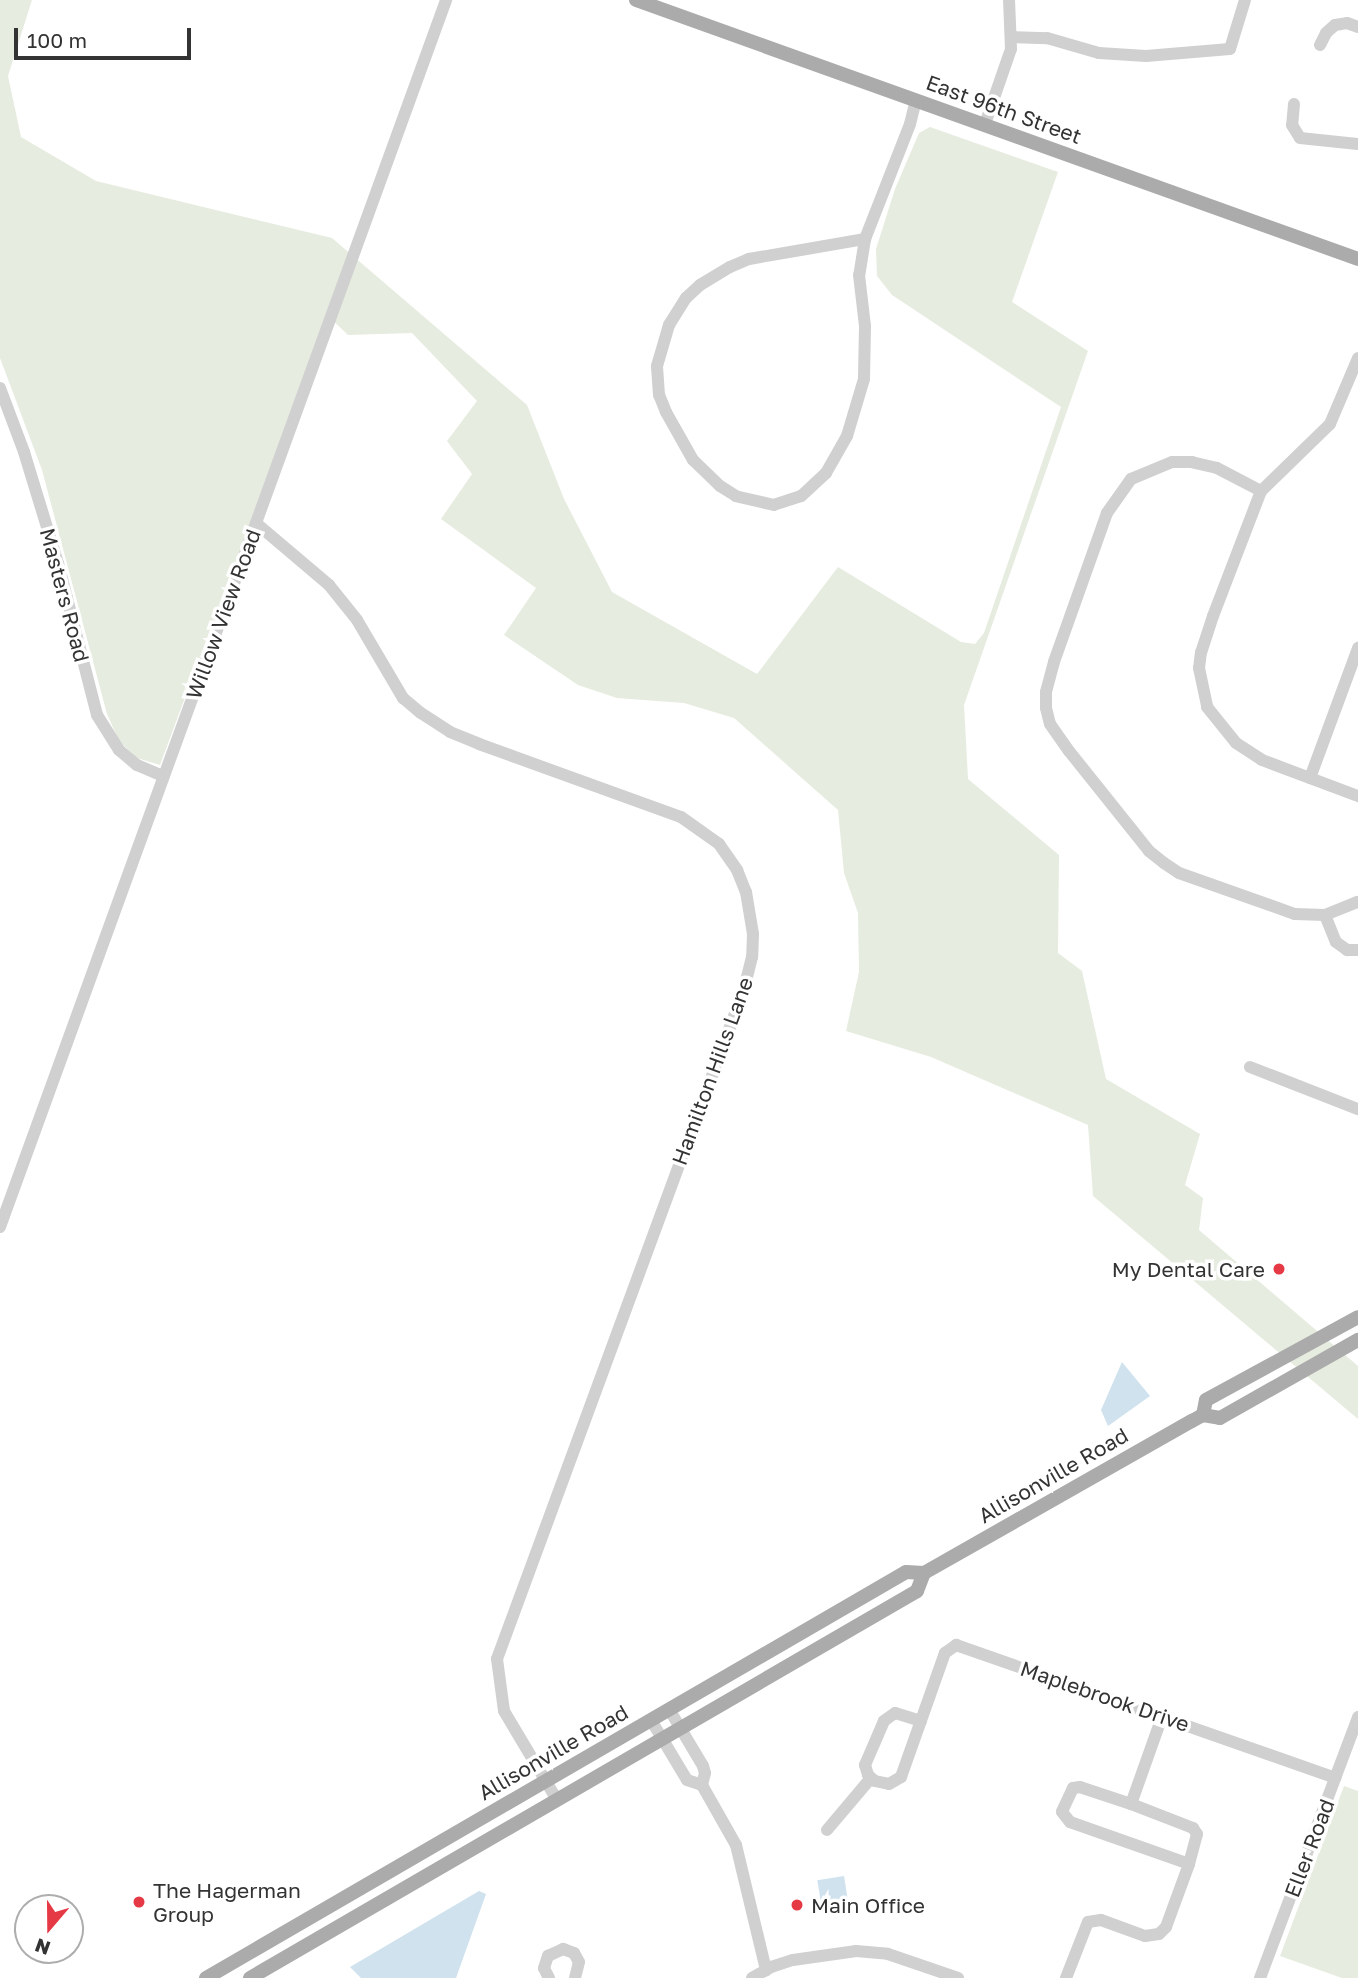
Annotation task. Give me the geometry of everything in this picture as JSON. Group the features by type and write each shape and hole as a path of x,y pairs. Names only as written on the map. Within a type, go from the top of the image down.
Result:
{"main road":[{"name":"East 96th Street","path":"637,0 1358,259"},
{"name":"Allisonville Road","path":"1203,1415 1206,1401 1358,1317"},
{"name":"Allisonville Road","path":"206,1978 906,1572 924,1573 1203,1415 1220,1418 1358,1340"},
{"name":"Allisonville Road","path":"250,1978 917,1591 924,1573"}],"street":[{"name":"Willow View Road","path":"0,1227 446,0"},
{"path":"985,124 1010,55 1012,37 1009,0"},
{"path":"1012,37 1047,38 1099,53 1146,56 1230,49 1245,0"},
{"path":"1320,45 1335,25 1347,23 1358,27"},
{"path":"865,239 749,259 730,267 699,285 686,298 669,326 657,366 659,395 693,460 720,486 736,496 774,506 801,496 827,473 847,436 864,379 866,326 859,275 865,239 910,124 916,100"},
{"path":"1294,104 1293,129 1306,141 1358,144"},
{"path":"1358,358 1330,424 1261,491 1201,652 1202,694 1208,707 1236,743 1262,760 1358,796"},
{"name":"Masters Road","path":"0,388 24,452 58,563 97,715 110,740 128,758 148,772 163,776"},
{"path":"1261,491 1217,468 1192,462 1172,462 1131,479 1107,513 1046,692 1050,724 1149,851 1179,873 1284,911 1306,916 1325,915 1358,902"},
{"name":"Hamilton Hills Lane","path":"256,523 329,585 357,620 403,698 421,713 450,732 481,745 681,817 719,845 737,870 746,892 753,934 752,957 744,989 497,1659 504,1711 557,1800"},
{"path":"1310,778 1358,648"},
{"path":"1325,915 1336,942 1347,950 1358,950"},
{"path":"1250,1067 1358,1109"},
{"name":"Maplebrook Drive","path":"872,1778 883,1783 897,1782 945,1653 956,1645 1335,1778"},
{"path":"669,1709 703,1766 705,1773 702,1785"},
{"path":"827,1830 872,1778 865,1765 884,1721 895,1713 920,1721"},
{"path":"1131,1804 1162,1717"},
{"name":"Eller Road","path":"1260,1978 1358,1717"},
{"path":"652,1720 687,1780 702,1785 736,1845 766,1970"},
{"path":"1066,1978 1088,1922 1101,1920 1144,1936 1159,1934 1166,1927 1189,1864 1197,1835 1193,1828 1131,1804 1080,1787 1073,1788 1062,1812 1070,1822 1189,1864"},
{"path":"549,1978 545,1962 557,1950 573,1953 579,1962 579,1976"},
{"path":"752,1978 793,1961 856,1951 888,1954 958,1978"}],"shaded area":[{"path":"0,0 32,0 8,76 21,137 96,181 332,238 527,405 564,499 612,592 757,674 838,567 961,642 975,644 984,633 1061,407 892,295 877,276 876,249 895,189 919,133 930,127 1058,172 1012,302 1088,351 964,705 968,779 1059,855 1058,953 1082,971 1106,1079 1200,1134 1185,1185 1203,1198 1199,1230 1358,1366 1358,1419 1093,1196 1088,1125 931,1057 846,1031 859,972 858,913 844,873 838,810 734,718 684,703 617,698 578,685 504,635 536,588 441,519 472,474 447,441 477,401 412,333 348,335 327,315 160,765 137,758 119,741 107,714 42,470 0,358"},
{"path":"1344,1786 1358,1791 1358,1978 1342,1978 1280,1956"}],"water":[{"path":"1122,1362 1150,1396 1108,1426 1101,1410"},
{"path":"844,1876 849,1909 822,1913 817,1880"},
{"path":"479,1891 486,1894 456,1978 361,1978 350,1967"}],"place":[{"name":"My Dental Care","path":"1279,1269"},
{"name":"The Hagerman Group","path":"139,1902"},
{"name":"Main Office","path":"797,1905"}]}
